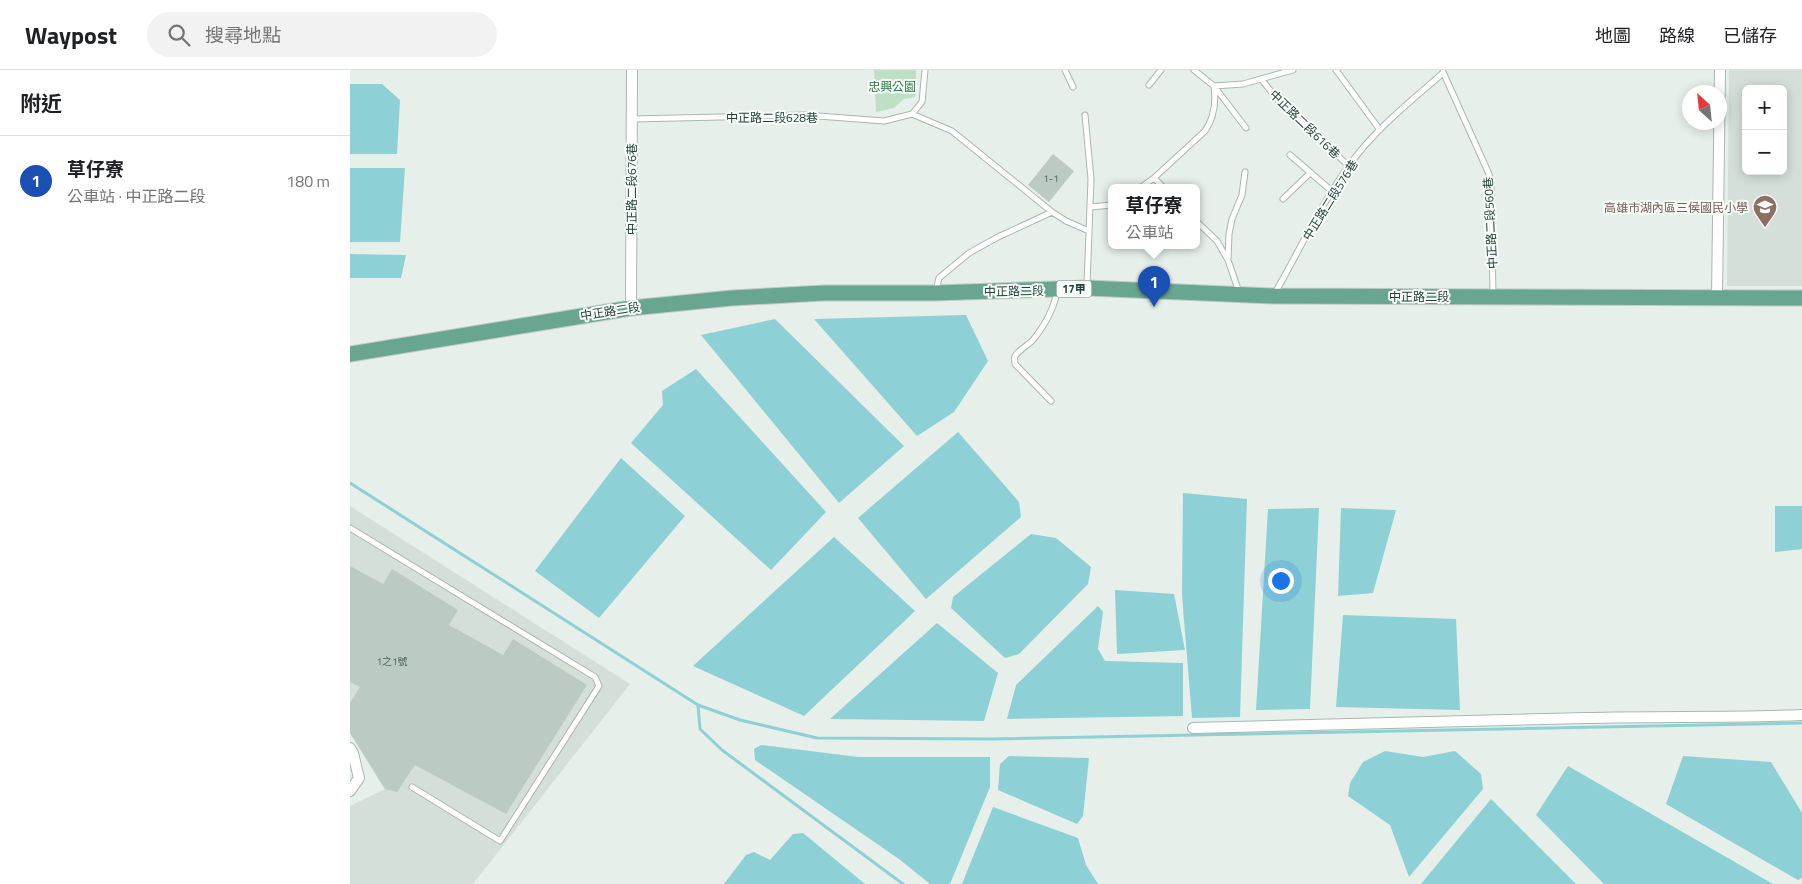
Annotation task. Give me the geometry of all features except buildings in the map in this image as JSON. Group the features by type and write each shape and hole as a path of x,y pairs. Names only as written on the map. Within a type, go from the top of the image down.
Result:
{"main road":[{"name":"中正路二段","path":"350,354 631,308 732,298 824,292 935,293 1087,288 1274,296 1717,296 1802,298"}],"street":[{"name":"中正路二段676巷","path":"631,308 632,70"},
{"path":"1717,296 1720,70"},
{"path":"1193,728 1588,718 1735,718 1802,715"},
{"path":"350,748 353,752 359,778 350,792"}],"lane":[{"path":"925,70 922,102 912,114 952,131 1052,212 1066,221 1089,231"},
{"path":"1065,70 1073,87"},
{"path":"1150,85 1160,70"},
{"path":"1194,70 1214,86 1246,128"},
{"name":"中正路二段616巷","path":"1214,86 1243,84 1293,70"},
{"path":"1336,70 1380,130"},
{"name":"中正路二段576巷","path":"1274,296 1349,166 1380,130 1442,71"},
{"name":"中正路二段560巷","path":"1442,71 1489,174 1491,184 1493,296"},
{"name":"中正路二段616巷","path":"1262,80 1281,104 1349,166"},
{"path":"1146,184 1205,131 1215,104 1214,86"},
{"name":"中正路二段628巷","path":"632,119 805,115 884,120 912,114"},
{"path":"1085,115 1091,179 1087,288"},
{"path":"1290,155 1333,192"},
{"path":"1228,260 1229,234 1232,219 1242,195 1245,172"},
{"path":"1283,199 1310,173"},
{"path":"1154,178 1160,184"},
{"path":"1090,207 1108,205"},
{"path":"935,293 939,278 969,253 998,237 1052,212"},
{"path":"1200,225 1217,241 1228,260 1240,295"},
{"path":"1051,401 1015,364 1014,360 1046,321 1055,305 1058,290"},
{"path":"350,528 595,677 599,686 500,841 412,787"}],"shaded area":[{"name":"高雄市湖內區三侯國民小學","path":"1729,70 1802,70 1802,286 1727,286"},
{"path":"350,506 630,684 473,884 350,884 350,806 385,789 350,733"}],"green space":[{"name":"忠興公園","path":"874,70 916,70 915,97 904,99 894,108 876,112"}],"water":[{"path":"350,84 382,84 400,100 397,154 350,154"},
{"path":"350,168 405,168 400,242 350,242"},
{"path":"350,254 406,255 401,278 350,278"},
{"path":"966,315 988,361 954,412 917,436 814,319"},
{"path":"775,319 904,446 839,503 701,335"},
{"path":"696,369 826,512 771,570 631,443 663,405 662,391"},
{"path":"958,432 1019,502 1021,517 926,599 858,518"},
{"path":"621,458 685,516 599,618 535,571"},
{"path":"1183,493 1247,499 1240,717 1192,718 1182,595"},
{"path":"1775,506 1802,506 1802,549 1775,552"},
{"path":"1319,508 1310,709 1256,710 1268,509"},
{"path":"1341,508 1396,510 1373,593 1338,596"},
{"path":"1031,534 1056,538 1091,567 1088,584 1019,654 1005,658 951,608 953,597"},
{"path":"834,537 915,611 804,716 693,666"},
{"path":"1115,590 1174,594 1185,650 1117,654"},
{"path":"1098,606 1103,612 1098,649 1105,661 1183,663 1183,716 1007,719 1016,685"},
{"path":"1343,615 1456,619 1460,710 1336,707"},
{"path":"937,623 998,673 984,721 830,719"},
{"path":"761,745 858,757 990,757 990,787 950,884 930,884 899,859 755,760 754,749"},
{"path":"1385,751 1423,757 1455,751 1481,774 1483,789 1409,877 1390,825 1348,796 1350,783 1363,762"},
{"path":"1009,756 1089,758 1083,816 1077,824 998,790 1000,764"},
{"path":"1683,756 1771,762 1802,813 1802,878 1798,880 1666,804"},
{"path":"1568,766 1773,884 1604,884 1536,815"},
{"path":"1491,799 1576,884 1421,884"},
{"path":"993,807 1078,838 1086,865 1098,884 962,884"},
{"path":"803,833 865,884 724,884 746,855 754,852 770,860 793,834"}],"waterway":[{"path":"350,483 698,705 740,720 817,738 993,739 1802,723"},
{"path":"698,705 700,729 722,750 903,884"}],"place":[{"name":"高雄市湖內區三侯國民小學","path":"1765,228"},
{"name":"草仔寮","path":"1154,307"}]}
